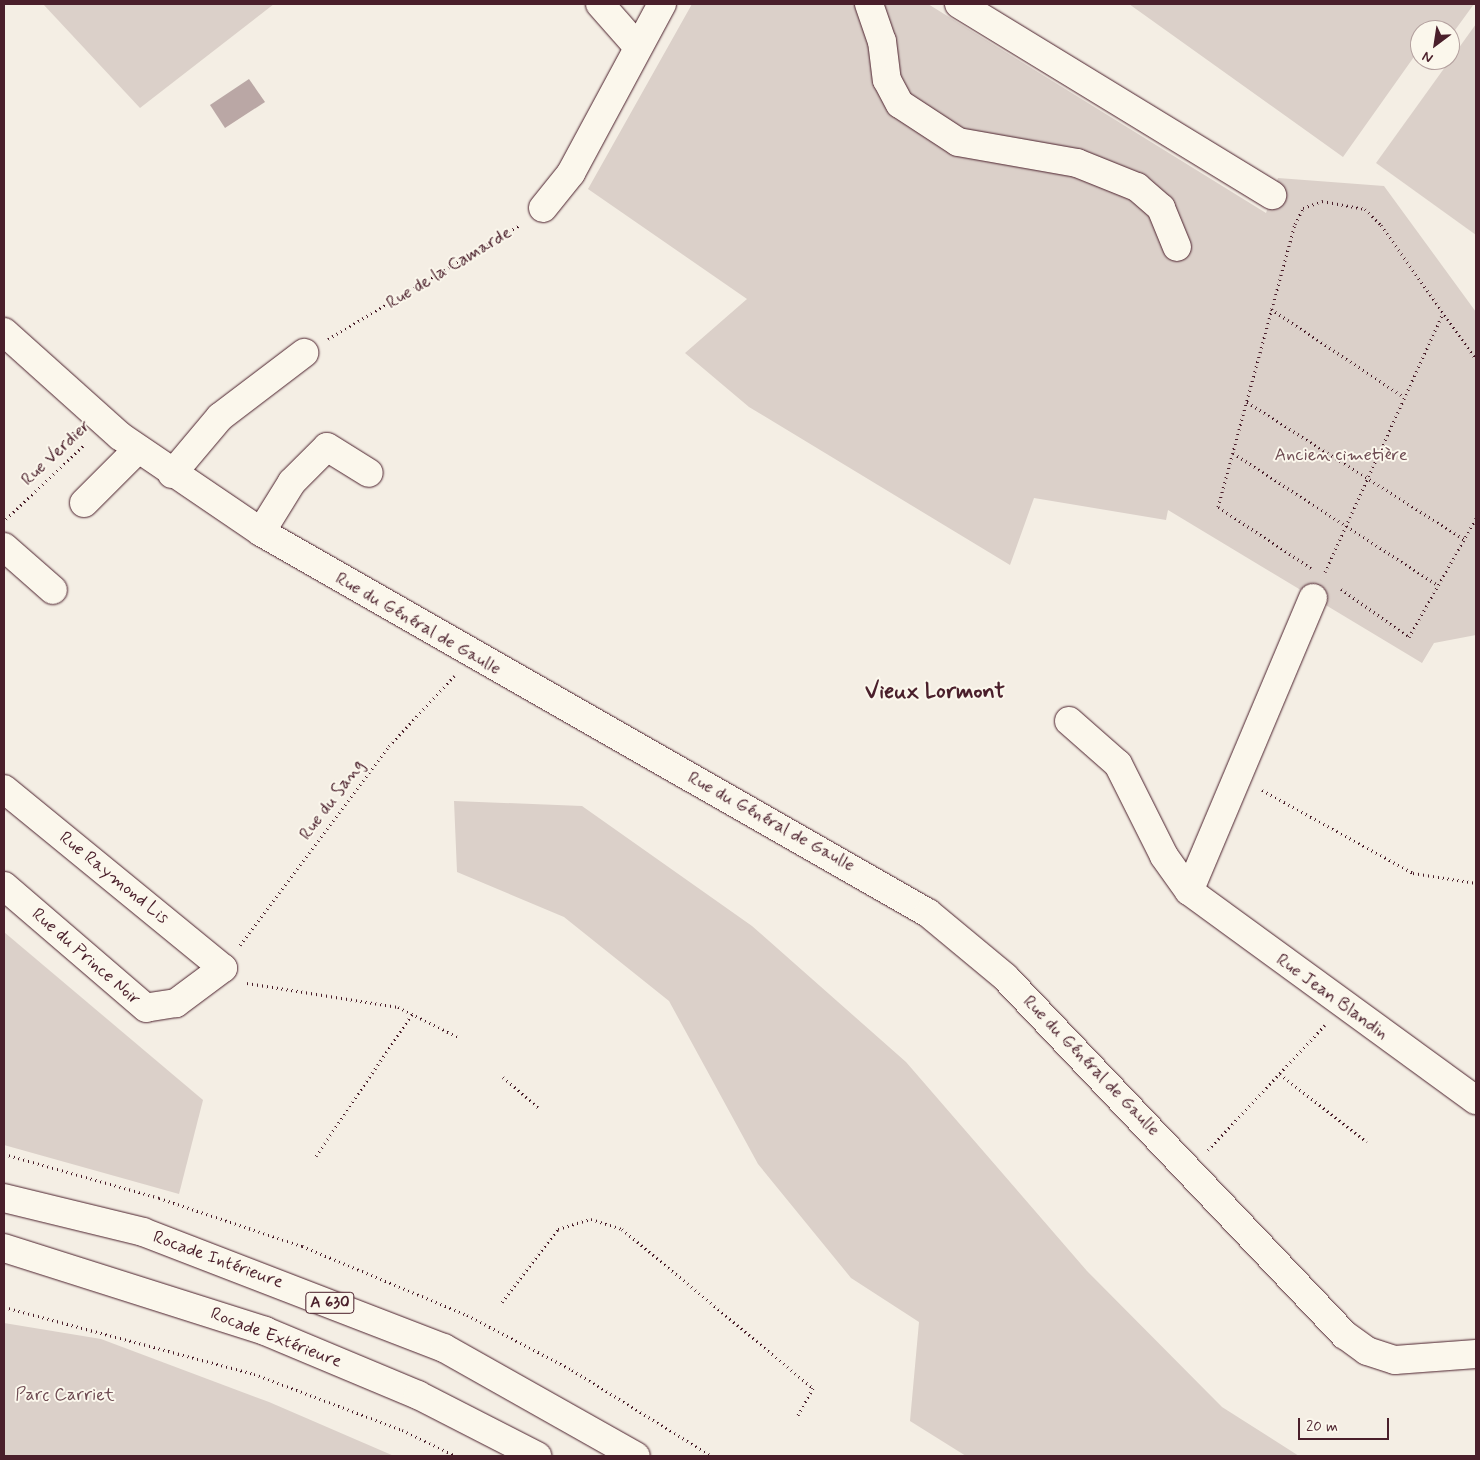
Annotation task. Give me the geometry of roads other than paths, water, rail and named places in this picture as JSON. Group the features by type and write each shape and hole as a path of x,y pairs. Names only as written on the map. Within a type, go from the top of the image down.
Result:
{"main road":[{"path":"600,4 636,46"},
{"path":"543,208 571,173 636,46 662,4"},
{"path":"869,4 882,41 888,80 900,104 958,142 1077,163 1137,187 1161,208 1177,247"},
{"path":"959,4 1272,195"},
{"name":"Rue du Général de Gaulle","path":"4,332 106,425 138,450 261,532 472,656 832,855 928,913 1005,977 1190,1169 1345,1335 1367,1351 1395,1360 1476,1354"},
{"path":"172,474 220,416 304,353"},
{"path":"261,532 292,482 327,447 369,473"},
{"path":"84,503 138,450"},
{"path":"4,547 53,590"},
{"path":"1189,891 1318,587"},
{"name":"Rue Jean Blandin","path":"1069,721 1118,764 1164,856 1189,891 1342,1006 1476,1100"},
{"name":"Rue Raymond Lis","path":"4,789 223,968"},
{"name":"Rue du Prince Noir","path":"4,886 146,1008 176,1003 223,968"},
{"name":"Rocade Intérieure","path":"4,1198 143,1232 435,1345 636,1456"},
{"name":"Rocade Extérieure","path":"4,1248 265,1331 418,1395 537,1456"}],"district":[{"name":"Vieux Lormont","path":"935,693"}],"park label":[{"name":"Ancien cimetière","path":"1341,455"},
{"name":"Parc Carriet","path":"65,1395"}]}
